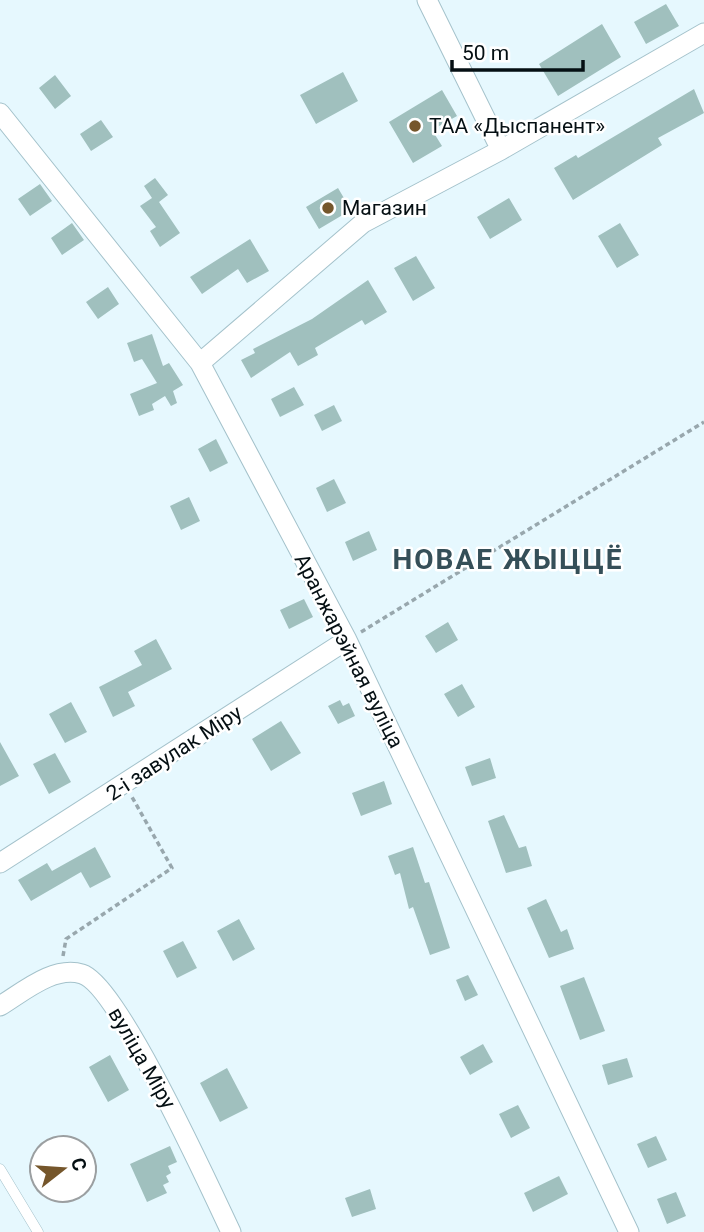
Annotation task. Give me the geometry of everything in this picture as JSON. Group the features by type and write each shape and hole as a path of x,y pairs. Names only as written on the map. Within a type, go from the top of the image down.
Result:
{"street":[{"path":"426,0 501,150"},
{"path":"200,363 363,223 501,150 704,33"},
{"name":"Аранжарэйная вуліца","path":"0,113 200,363 347,640 629,1232"},
{"name":"2-і завулак Міру","path":"0,863 347,640"},
{"path":"0,1006 61,972"},
{"name":"вуліца Міру","path":"61,972 84,974 100,987 160,1084 231,1232"}],"lane":[{"path":"0,1169 38,1232"}],"path":[{"path":"347,640 704,422"},
{"path":"61,972 66,939 172,868 125,785"}],"building":[{"path":"666,4 679,26 646,44 634,22"},
{"path":"602,24 621,57 558,96 539,64"},
{"path":"343,72 358,101 316,124 300,95"},
{"path":"55,75 71,96 55,109 39,88"},
{"path":"694,89 704,113 658,138 662,145 573,200 554,168 576,155 578,158"},
{"name":"ТАА «Дыспанент»","path":"442,90 457,116 432,130 442,146 413,163 389,122"},
{"path":"101,120 113,137 91,151 80,134"},
{"path":"155,178 168,195 159,202 180,233 160,247 150,231 156,227 140,206 152,198 144,186"},
{"path":"40,184 52,201 30,216 18,199"},
{"name":"Магазин","path":"338,188 351,210 319,229 306,207"},
{"path":"509,198 522,220 490,239 477,217"},
{"path":"72,223 84,240 62,255 51,238"},
{"path":"620,223 639,255 617,268 598,236"},
{"path":"250,239 269,271 247,283 238,269 202,294 190,277"},
{"path":"416,256 435,288 413,301 394,268"},
{"path":"368,280 387,312 365,325 362,320 315,348 318,355 298,366 290,352 251,378 241,360 255,353 253,349 312,319"},
{"path":"108,287 119,304 98,319 86,302"},
{"path":"152,334 163,366 169,363 183,385 173,391 177,403 171,406 165,396 152,404 154,410 139,416 130,394 157,383 142,359 134,362 127,343"},
{"path":"294,387 304,405 280,417 271,399"},
{"path":"334,405 342,421 322,431 314,415"},
{"path":"216,439 228,463 210,472 198,449"},
{"path":"334,479 346,503 327,512 316,488"},
{"path":"189,497 200,521 181,530 170,506"},
{"path":"369,531 377,550 353,561 345,542"},
{"path":"304,599 313,617 289,629 280,610"},
{"path":"448,622 458,640 436,653 425,636"},
{"path":"156,639 172,669 128,692 135,706 113,717 99,687 142,665 134,651"},
{"path":"462,684 475,707 458,717 444,694"},
{"path":"340,700 343,706 349,703 355,716 338,724 328,706"},
{"path":"71,702 87,732 65,743 49,714"},
{"path":"281,721 301,753 271,771 252,739"},
{"path":"0,742 19,776 0,786"},
{"path":"55,753 71,782 49,794 33,764"},
{"path":"490,758 496,778 472,786 465,767"},
{"path":"384,781 392,804 361,816 352,793"},
{"path":"504,815 519,848 526,846 532,866 506,873 488,821"},
{"path":"95,847 111,877 90,888 81,872 31,901 18,880 47,863 52,871"},
{"path":"413,847 425,883 429,882 450,948 430,955 413,907 409,909 400,873 395,875 388,856"},
{"path":"546,899 561,932 567,929 574,949 549,958 527,908"},
{"path":"239,919 255,949 233,961 217,931"},
{"path":"183,941 197,968 177,978 163,951"},
{"path":"468,975 478,995 465,1001 456,980"},
{"path":"584,977 605,1031 580,1040 560,986"},
{"path":"483,1044 493,1062 470,1075 460,1057"},
{"path":"110,1055 129,1090 108,1102 89,1067"},
{"path":"627,1058 633,1077 608,1085 602,1065"},
{"path":"227,1068 248,1108 220,1122 200,1083"},
{"path":"518,1105 530,1128 511,1138 499,1114"},
{"path":"656,1136 667,1160 648,1168 637,1144"},
{"path":"170,1146 177,1162 168,1166 171,1173 166,1176 169,1182 163,1185 167,1193 147,1202 130,1164"},
{"path":"559,1176 568,1194 533,1212 524,1193"},
{"path":"370,1189 376,1209 352,1217 345,1198"},
{"path":"676,1192 686,1216 667,1224 657,1199"}],"place":[{"name":"ТАА «Дыспанент»","path":"415,126"},
{"name":"Магазин","path":"328,208"}],"district":[{"name":"НОВАЕ ЖЫЦЦЁ","path":"508,559"}]}
